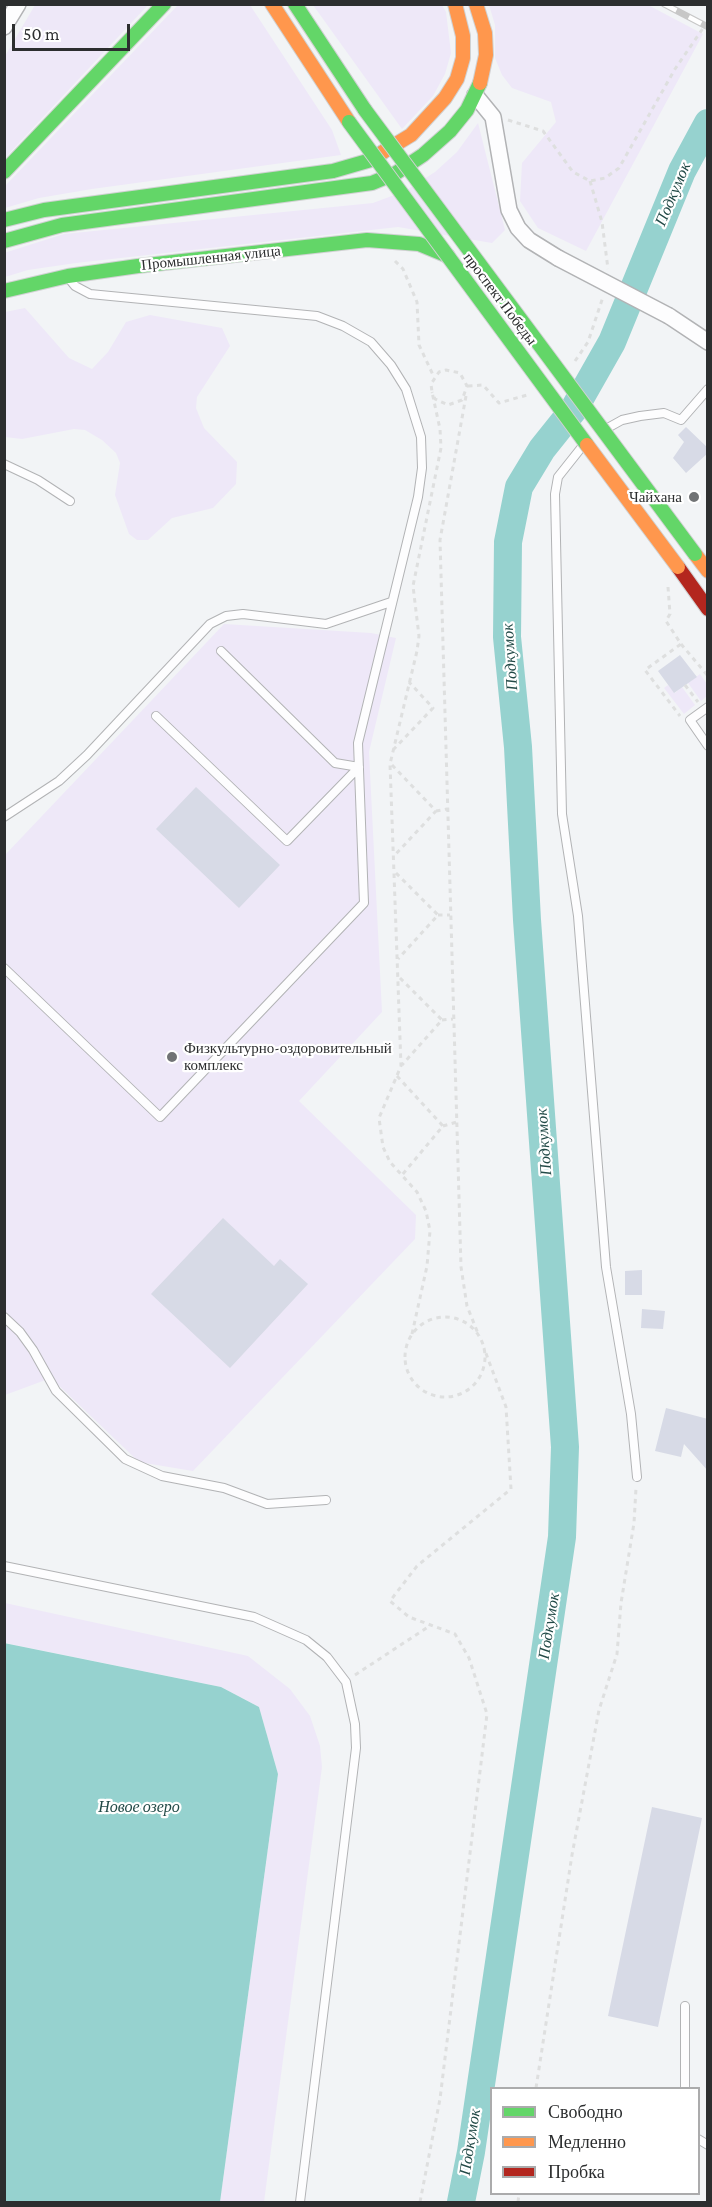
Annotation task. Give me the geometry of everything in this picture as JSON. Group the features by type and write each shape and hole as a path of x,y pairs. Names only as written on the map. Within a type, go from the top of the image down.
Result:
{"main road":[{"path":"4,172 164,4"},
{"name":"проспект Победы","path":"272,4 349,122 708,609"},
{"name":"проспект Победы","path":"295,4 365,110 708,571"},
{"path":"4,220 44,210 333,171 371,160 411,135 445,99 457,79 463,58 463,36 455,4"},
{"path":"4,241 62,225 372,183 396,173 423,155 450,131 467,110 481,80 486,55 485,33 476,4"},
{"name":"Промышленная улица","path":"4,291 68,276 367,240 419,244 448,256"}],"street":[{"path":"4,27 18,4"},
{"path":"474,95 493,117 509,210 518,228 529,240 558,258 706,336"}],"lane":[{"path":"4,968 160,1117 364,903 358,743 418,497 422,468 421,437 406,389 391,365 371,342 343,326 317,316 90,294 75,286 68,276"},
{"path":"598,433 622,420 640,416 663,413 681,420 708,389"},
{"path":"590,440 558,477 555,494 562,814 578,916 606,1266 631,1414 637,1478"},
{"path":"4,464 38,480 70,501"},
{"path":"4,817 59,781 87,755 210,624 226,616 243,614 327,624 392,602"},
{"path":"221,651 335,763 358,767"},
{"path":"708,707 690,720 708,746"},
{"path":"156,716 287,841 358,767"},
{"path":"4,1317 27,1341 56,1391 126,1459 162,1476 224,1488 267,1504 326,1500"},
{"path":"4,1566 254,1617 306,1640 327,1656 346,1682 355,1724 356,1748 300,2202"},
{"path":"685,2006 686,2087"}],"path":[{"path":"493,117 522,123 543,131 573,172 590,181 605,178 620,168 675,69 708,21"},
{"path":"590,181 602,222 609,266 607,277"},
{"path":"395,254 395,261 403,269 417,302 419,345 434,378 432,392 440,429 441,448 413,586 419,636 390,764 401,1066"},
{"path":"573,365 588,342 601,309 605,288"},
{"path":"420,2202 440,2099 487,1714 469,1658 455,1634 409,1617 390,1601 417,1566 511,1489 506,1407 462,1287 440,540 466,408 467,386 460,373 454,370 446,369 434,378"},
{"path":"467,386 483,386 499,404 530,394"},
{"path":"432,392 435,399 448,405 455,404 466,394"},
{"path":"668,584 670,614 666,621 681,644 708,676"},
{"path":"681,644 645,670 680,716 690,720"},
{"path":"409,682 433,708"},
{"path":"685,685 698,703"},
{"path":"391,752 433,708 444,707"},
{"path":"390,764 436,811"},
{"path":"394,856 436,811 447,809"},
{"path":"395,872 438,915 450,915"},
{"path":"398,959 438,915"},
{"path":"399,976 442,1020"},
{"path":"453,1019 442,1020 401,1066 379,1118 380,1132 390,1162 417,1192 426,1211 430,1231 428,1266 412,1334 406,1346 404,1359 407,1372 424,1392 450,1397 463,1393 474,1385 481,1374 485,1362 484,1348"},
{"path":"397,1076 443,1126"},
{"path":"402,1175 443,1126 457,1122"},
{"path":"412,1334 421,1324 433,1318 446,1317 459,1319 471,1326 479,1336"},
{"path":"536,2087 572,1855 597,1721 617,1654 621,1603 634,1523 637,1478"},
{"path":"346,1682 431,1625"}],"shaded area":[{"path":"35,5 148,5 5,158 5,56"},
{"path":"178,5 250,5 332,130 341,155 92,189 39,198 5,208 5,186"},
{"path":"313,5 442,5 446,12 451,53 445,74 433,96 402,129"},
{"path":"489,5 648,5 703,34 586,251 538,228 520,201 522,163 556,122 551,102 512,88 502,75 495,58 495,25"},
{"path":"478,123 505,230 492,243 398,227 76,263 28,270 5,277 4,253 64,234 373,203 405,191 435,172 457,152"},
{"path":"25,308 69,358 92,369 108,352 126,322 150,315 222,328 230,346 197,397 196,408 204,428 237,462 236,484 213,508 172,518 148,540 137,540 129,534 115,495 120,463 116,453 102,440 85,430 74,429 22,439 5,437 5,312"},
{"name":"Физкультурно-оздоровительный комплекс","path":"224,624 371,633 396,638 369,752 382,1012 299,1101 416,1215 415,1239 193,1471 139,1462 51,1378 5,1395 5,855"},
{"path":"700,674 707,684 707,696 701,701 688,683"},
{"path":"668,685 675,693 682,687 695,705 684,714 664,688"},
{"path":"5,1603 248,1656 290,1689 310,1716 320,1746 322,1767 264,2202 220,2202 278,1774 259,1707 221,1687 5,1643"}],"water":[{"name":"Новое озеро","path":"4,1643 221,1687 259,1707 278,1774 220,2202 5,2202"}],"building":[{"path":"686,427 708,448 708,453 686,473 673,458 684,442 678,435"},
{"path":"680,655 697,677 674,693 658,671"},
{"path":"196,787 280,865 239,908 156,829"},
{"path":"223,1218 274,1266 280,1259 308,1284 230,1368 151,1294"},
{"path":"642,1270 642,1295 625,1295 625,1271"},
{"path":"642,1309 665,1311 663,1329 641,1328"},
{"path":"666,1408 708,1419 708,1471 684,1444 681,1457 655,1451"},
{"path":"652,1807 702,1818 658,2027 608,2016"}],"waterway":[{"name":"Подкумок","path":"461,2202 471,2152 562,1537 565,1447 527,920 518,747 507,637 508,542 519,487 542,449 574,409 612,342 682,171 708,123"}],"railway":[{"path":"664,4 708,27"}],"traffic: fast":[{"path":"4,172 164,4"},
{"path":"295,4 365,110"},
{"path":"4,241 62,225 372,183 396,173 423,155 450,131 467,110 480,83"},
{"path":"365,110 695,554"},
{"path":"349,122 587,445"},
{"path":"4,220 44,210 333,171 371,160 383,152"},
{"path":"4,291 68,276 138,266 367,240 419,244 448,256"}],"traffic: slow":[{"path":"272,4 349,122"},
{"path":"383,152 411,135 445,98 457,79 463,58 463,36 455,4"},
{"path":"476,4 485,33 486,55 480,83"},
{"path":"587,445 678,567"},
{"path":"695,554 708,571"}],"traffic: jam":[{"path":"678,567 708,609"}],"place":[{"name":"Чайхана","path":"694,497"},
{"name":"Физкультурно-оздоровительный комплекс","path":"172,1057"}]}
